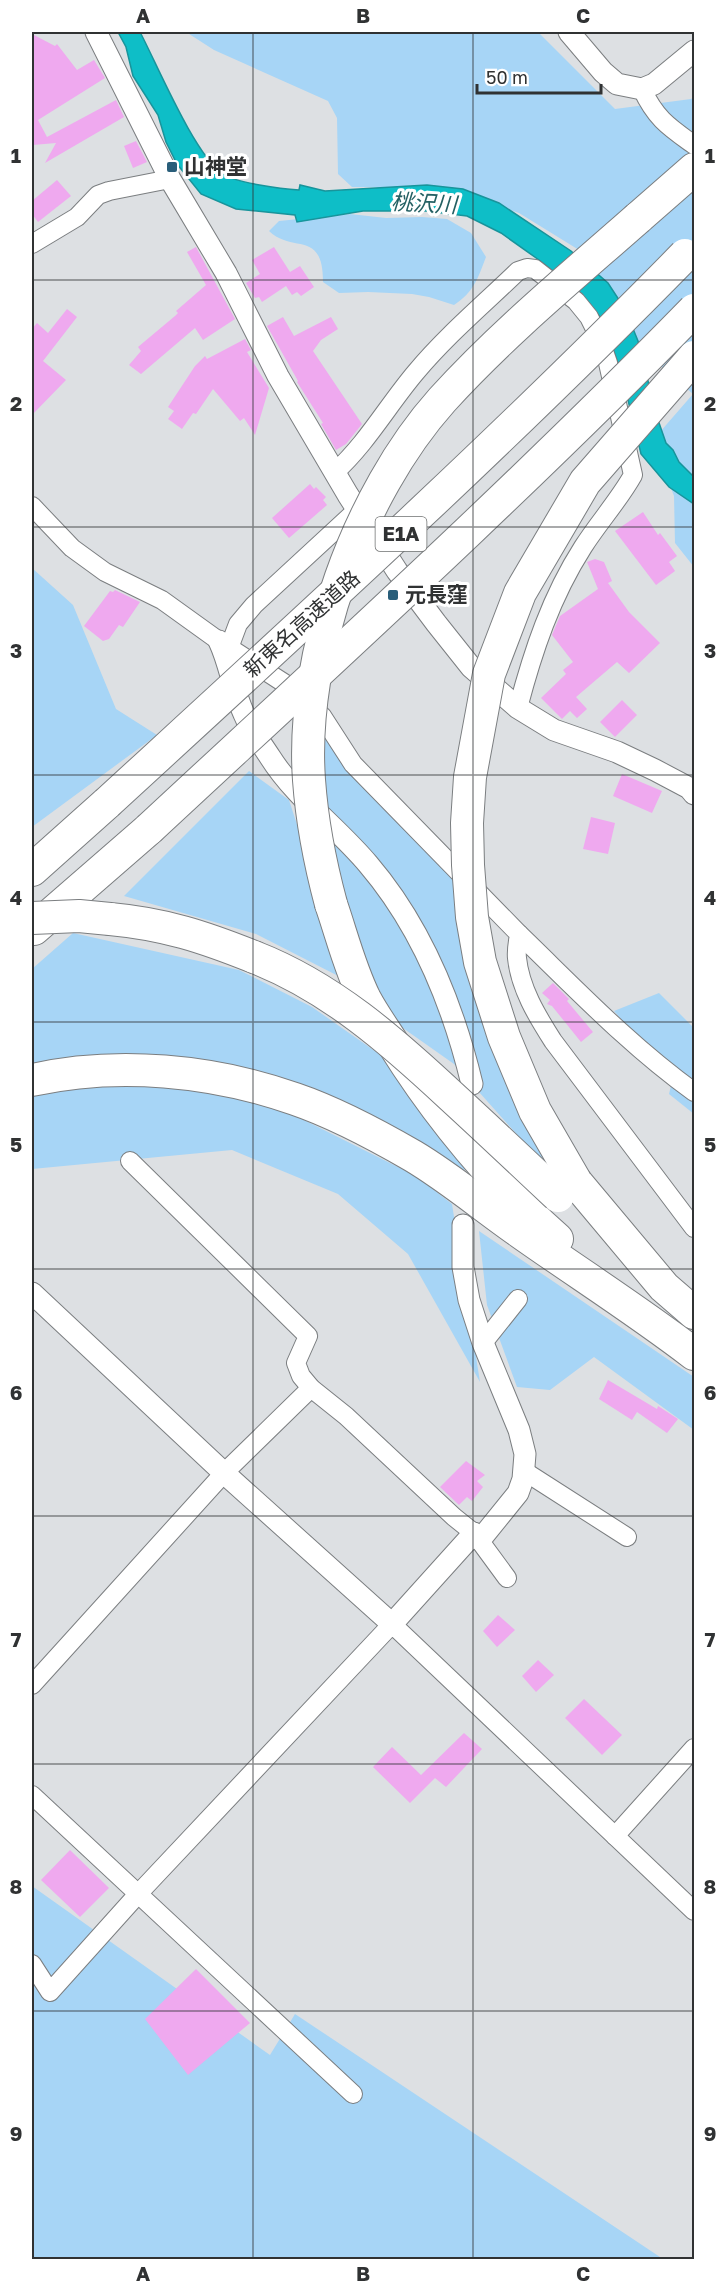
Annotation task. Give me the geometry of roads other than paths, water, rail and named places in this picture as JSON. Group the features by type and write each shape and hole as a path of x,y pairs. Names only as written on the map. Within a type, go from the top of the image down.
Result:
{"highway":[{"path":"694,169 493,348 441,401 397,459 371,505 346,563 312,683 309,779 318,855 331,904 365,1000 412,1076 441,1115 538,1222 648,1318 694,1354"},
{"name":"新東名高速道路","path":"32,870 407,528 583,359 690,250"},
{"name":"E1A","path":"32,931 149,829 427,571 609,397 694,310"},
{"path":"567,1189 504,1037 480,962 472,917 468,865 467,823 470,777 489,674 520,593 585,483 694,357"},
{"path":"32,918 79,916 176,928 254,957 302,979 347,1007 392,1042 567,1189 664,1287 694,1313"},
{"path":"32,1080 88,1070 196,1075 245,1084 296,1099 352,1122 415,1157 521,1233 648,1318"}],"street":[{"path":"96,32 170,179 226,273 257,339 357,509 398,571 450,641 471,667 518,708 554,730 617,752 655,770 694,794"},
{"path":"568,32 603,72 617,84 642,89 654,84 694,51"},
{"path":"642,89 651,110 694,146"},
{"path":"32,244 72,221 98,195 109,190 170,179"},
{"path":"335,472 360,446 416,372 441,344 518,271 535,268 576,301 589,317 608,363 633,475 583,547 560,586 531,661 518,708"},
{"path":"32,506 72,548 105,572 162,600 224,644 284,682 322,716 353,764 519,934 594,1009 661,1069 694,1092"},
{"path":"357,509 254,605 224,644 244,714 271,759 299,792 368,864 396,900 416,935 452,1012 472,1084"},
{"path":"519,934 516,957 522,982 535,1013 559,1050 694,1228"},
{"path":"130,1161 308,1336 296,1363 301,1376 311,1389 346,1416 480,1540 518,1492 524,1471 525,1454 519,1430 483,1343 467,1289 463,1267 463,1224"},
{"path":"32,1293 224,1473 392,1624 694,1911"},
{"path":"483,1343 518,1299"},
{"path":"32,1685 224,1473 311,1389"},
{"path":"524,1471 627,1537"},
{"path":"474,1533 507,1578"},
{"path":"32,1964 50,1992 138,1894 392,1624 474,1533"},
{"path":"615,1836 694,1748"},
{"path":"32,1795 353,2094"}],"water":[{"name":"桃沢川","path":"118,32 140,32 189,130 212,164 229,177 259,185 299,190 300,185 325,191 427,185 463,189 499,203 571,251 608,283 625,309 638,341 666,443 673,450 679,462 694,477 694,504 669,487 641,454 622,375 605,326 580,293 501,233 467,216 426,211 363,211 297,222 295,215 236,209 201,194 177,164 166,142 158,115 133,76 126,47"}],"place":[{"name":"山神堂","path":"172,167"},
{"name":"元長窪","path":"393,595"}]}
